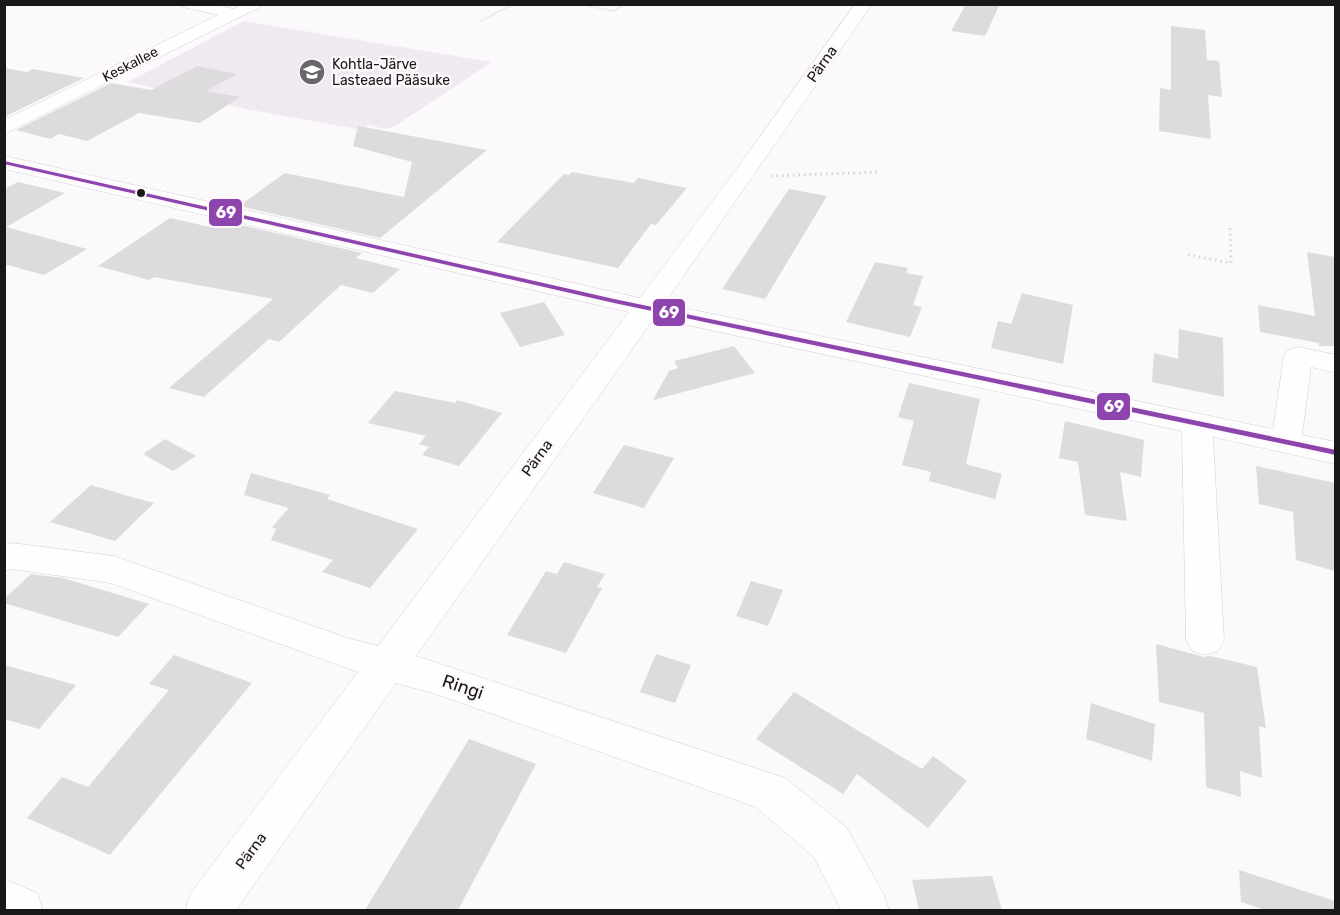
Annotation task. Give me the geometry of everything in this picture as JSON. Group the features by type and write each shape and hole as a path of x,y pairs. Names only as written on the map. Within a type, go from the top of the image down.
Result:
{"street":[{"name":"Keskallee","path":"4,128 258,4"},
{"name":"Pärna","path":"208,910 647,307 864,4"},
{"path":"201,5 235,14"},
{"path":"7,162 647,307 1335,453"},
{"path":"1286,441 1298,356 1335,364"},
{"path":"1197,423 1205,640"},
{"name":"Ringi","path":"4,558 12,556 114,570 346,653 440,679 770,792 830,842 866,910"},
{"path":"4,902 21,910"}],"path":[{"path":"481,21 513,4"},
{"path":"579,4 613,11 625,4"},
{"path":"762,177 879,172"},
{"path":"1188,255 1231,263 1230,227"}],"shaded area":[{"name":"Kohtla-Järve Lasteaed Pääsuke","path":"244,21 492,62 395,126 386,129 368,125 362,130 246,109 128,82"}],"building":[{"path":"966,4 1000,4 985,36 951,31"},
{"path":"1171,26 1205,30 1207,60 1219,61 1222,97 1208,95 1211,139 1159,131 1160,88 1171,90"},
{"path":"197,66 237,74 206,91 240,97 200,123 139,113 87,141 59,134 50,139 16,130 111,83 151,90"},
{"path":"4,68 27,72 33,69 84,78 4,117"},
{"path":"358,126 487,150 380,238 239,206 285,173 404,197 412,162 353,146"},
{"path":"572,172 634,183 638,178 687,188 656,225 651,224 618,268 497,242 564,174 569,175"},
{"path":"18,182 65,193 6,227 87,249 44,275 4,264 4,189"},
{"path":"789,189 827,196 765,299 722,289"},
{"path":"170,218 210,227 219,220 362,253 356,258 400,269 373,293 341,285 279,342 269,339 204,397 169,388 273,299 154,277 149,280 98,266"},
{"path":"1307,252 1335,257 1335,346 1319,346 1319,343 1260,332 1258,305 1315,316"},
{"path":"875,262 908,268 906,273 923,276 913,305 922,307 910,337 846,322"},
{"path":"1022,293 1073,305 1063,364 991,348 998,321 1011,324"},
{"path":"544,302 565,335 520,347 500,313"},
{"path":"1179,329 1223,338 1224,397 1152,382 1154,353 1178,359"},
{"path":"734,346 755,373 653,400 669,371 678,368 674,361"},
{"path":"909,383 980,399 966,464 1002,474 995,499 929,481 931,472 902,465 914,421 898,417"},
{"path":"395,391 455,403 457,400 502,413 459,466 422,455 429,447 419,444 426,436 368,423"},
{"path":"1065,421 1144,440 1141,477 1120,472 1127,521 1085,515 1078,462 1059,458"},
{"path":"165,439 196,456 173,471 143,454"},
{"path":"624,445 674,458 644,508 593,493"},
{"path":"1256,466 1335,483 1335,571 1296,560 1293,512 1259,504"},
{"path":"251,473 330,495 327,499 418,529 370,588 322,572 333,560 271,540 276,529 272,527 289,508 244,495"},
{"path":"91,485 154,503 115,541 50,522"},
{"path":"564,562 605,574 597,587 602,588 566,653 507,635 546,571 557,574"},
{"path":"31,574 63,578 149,604 118,637 4,603 4,599"},
{"path":"751,581 783,590 768,626 736,616"},
{"path":"1156,644 1204,657 1210,656 1257,667 1266,728 1259,726 1262,778 1240,771 1241,797 1206,787 1204,713 1159,702"},
{"path":"656,654 691,665 675,703 640,692"},
{"path":"174,655 252,683 110,855 27,818 62,777 88,787 169,690 149,684"},
{"path":"4,665 76,685 39,729 4,719"},
{"path":"794,692 922,769 933,756 967,781 928,828 857,774 843,794 756,739"},
{"path":"1091,703 1155,724 1152,761 1086,739"},
{"path":"469,739 536,764 458,910 365,910"},
{"path":"1239,870 1335,901 1335,910 1265,910 1241,902"},
{"path":"992,876 1002,910 919,910 912,880"}],"transit line":[{"name":"69","path":"4,162 614,301 1336,453"}],"place":[{"name":"Kohtla-Järve Lasteaed Pääsuke","path":"312,72"}]}
